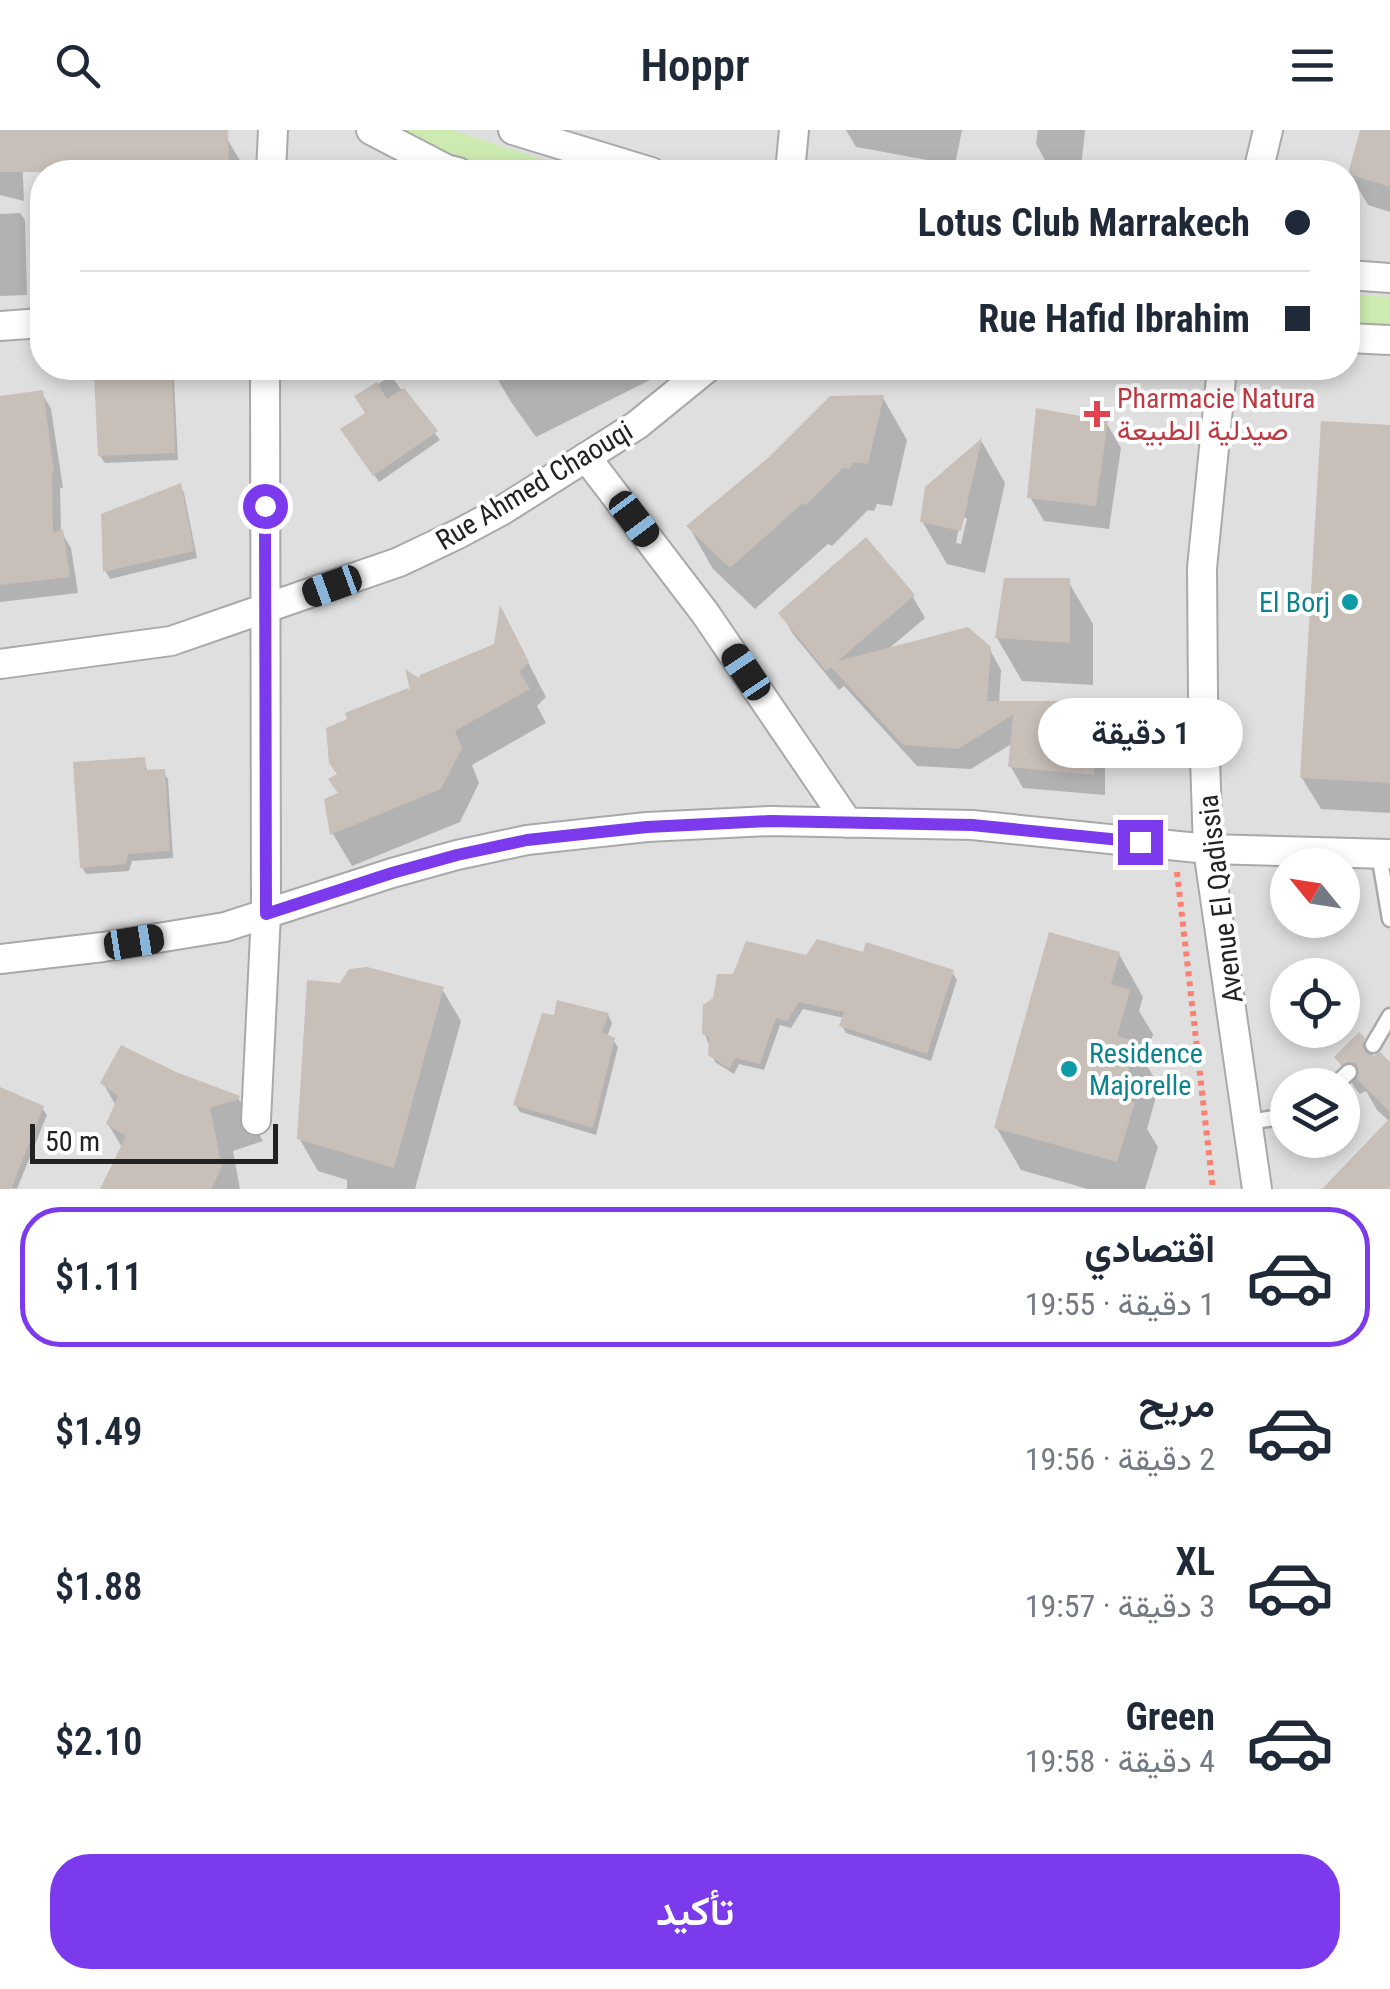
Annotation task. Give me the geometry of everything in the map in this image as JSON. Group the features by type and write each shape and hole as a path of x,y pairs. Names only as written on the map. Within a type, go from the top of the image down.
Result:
{"street":[{"path":"272,160 273,130"},
{"path":"371,130 430,160"},
{"path":"512,130 611,160"},
{"path":"791,160 794,130"},
{"path":"1261,160 1268,130"},
{"path":"1360,276 1390,278"},
{"path":"0,326 30,324"},
{"path":"1360,339 1390,340"},
{"path":"256,1120 266,914 265,380"},
{"name":"Rue Ahmed Chaouqi","path":"0,664 171,641 399,562 501,511 636,425 692,380"},
{"name":"Avenue El Qadissia","path":"1221,380 1202,568 1208,849 1257,1189"},
{"path":"586,457 705,612 848,822"},
{"path":"0,959 103,947 225,926 408,868 527,840 664,826 770,821 972,825 1208,849 1384,854"}],"lane":[{"path":"1384,854 1390,919"},
{"path":"1373,1045 1390,1016"},
{"path":"1248,1122 1270,1119"}],"path":[{"path":"1174,846 1214,1189"}],"shaded area":[{"path":"0,130 1390,130 1390,1189 0,1189"}],"green space":[{"path":"366,130 452,130 544,160 451,160"},
{"path":"1360,295 1390,297 1390,328 1360,326"}],"building":[{"path":"0,130 228,130 229,160 30,160 30,172 0,172"},
{"path":"1360,130 1390,130 1390,187 1360,178 1360,160 1352,160"},
{"path":"94,380 172,380 175,453 98,456"},
{"path":"377,382 387,399 404,388 438,431 373,476 340,429 365,413 354,396"},
{"path":"43,390 54,471 53,533 63,529 70,577 0,585 0,396"},
{"path":"884,395 868,464 853,462 850,469 843,468 806,505 803,503 730,568 686,526 769,457 830,396"},
{"path":"1036,408 1108,421 1096,506 1027,498"},
{"name":"El Borj","path":"1321,421 1390,425 1390,783 1300,778"},
{"path":"982,438 961,531 920,522 925,487"},
{"path":"181,483 194,551 103,572 101,514"},
{"path":"866,537 915,595 838,661 968,627 991,647 987,701 1095,701 1094,775 1008,767 1013,715 958,749 903,745 831,667 826,671 778,613"},
{"path":"1004,578 1070,578 1070,643 995,638"},
{"path":"500,605 529,662 520,672 530,689 455,731 462,748 441,789 330,835 324,799 338,793 328,779 337,774 329,763 326,728 347,719 345,713 410,690 405,669 419,678 494,644"},
{"path":"145,757 146,770 165,769 170,851 128,854 126,864 80,868 73,762"},
{"name":"Residence Majorelle","path":"1049,932 1120,952 1111,984 1130,990 1117,1036 1136,1041 1121,1098 1135,1102 1117,1162 994,1128"},
{"path":"817,939 863,952 866,942 954,970 927,1054 839,1026 844,1012 799,1002 787,1021 776,1018 760,1064 735,1058 730,1069 708,1055 709,1037 702,1034 703,1005 713,998 717,974 733,974 746,941 806,955"},
{"path":"367,967 444,987 394,1168 297,1139 307,980 340,983 349,969"},
{"path":"557,1000 609,1013 602,1032 615,1038 593,1128 513,1105 542,1013 554,1015"},
{"path":"1360,1033 1365,1038 1362,1046 1367,1054 1374,1056 1380,1052 1390,1062 1390,1112 1360,1082 1360,1068 1356,1064 1341,1065 1334,1057 1343,1048 1360,1048"},
{"path":"121,1045 176,1072 240,1096 210,1108 222,1167 211,1189 100,1189 126,1136 106,1124 118,1096 100,1083"},
{"path":"0,1087 44,1106 11,1189 0,1189"},
{"path":"1390,1118 1390,1189 1322,1189 1352,1158 1360,1158 1360,1149"}],"place":[{"name":"Pharmacie Natura صيدلية الطبيعة","path":"1097,414"},
{"name":"El Borj","path":"1350,602"},
{"name":"Residence Majorelle","path":"1069,1069"}],"route":[{"path":"265,506 266,914 457,855 527,840 647,827 770,821 972,825 1140,842"}]}
